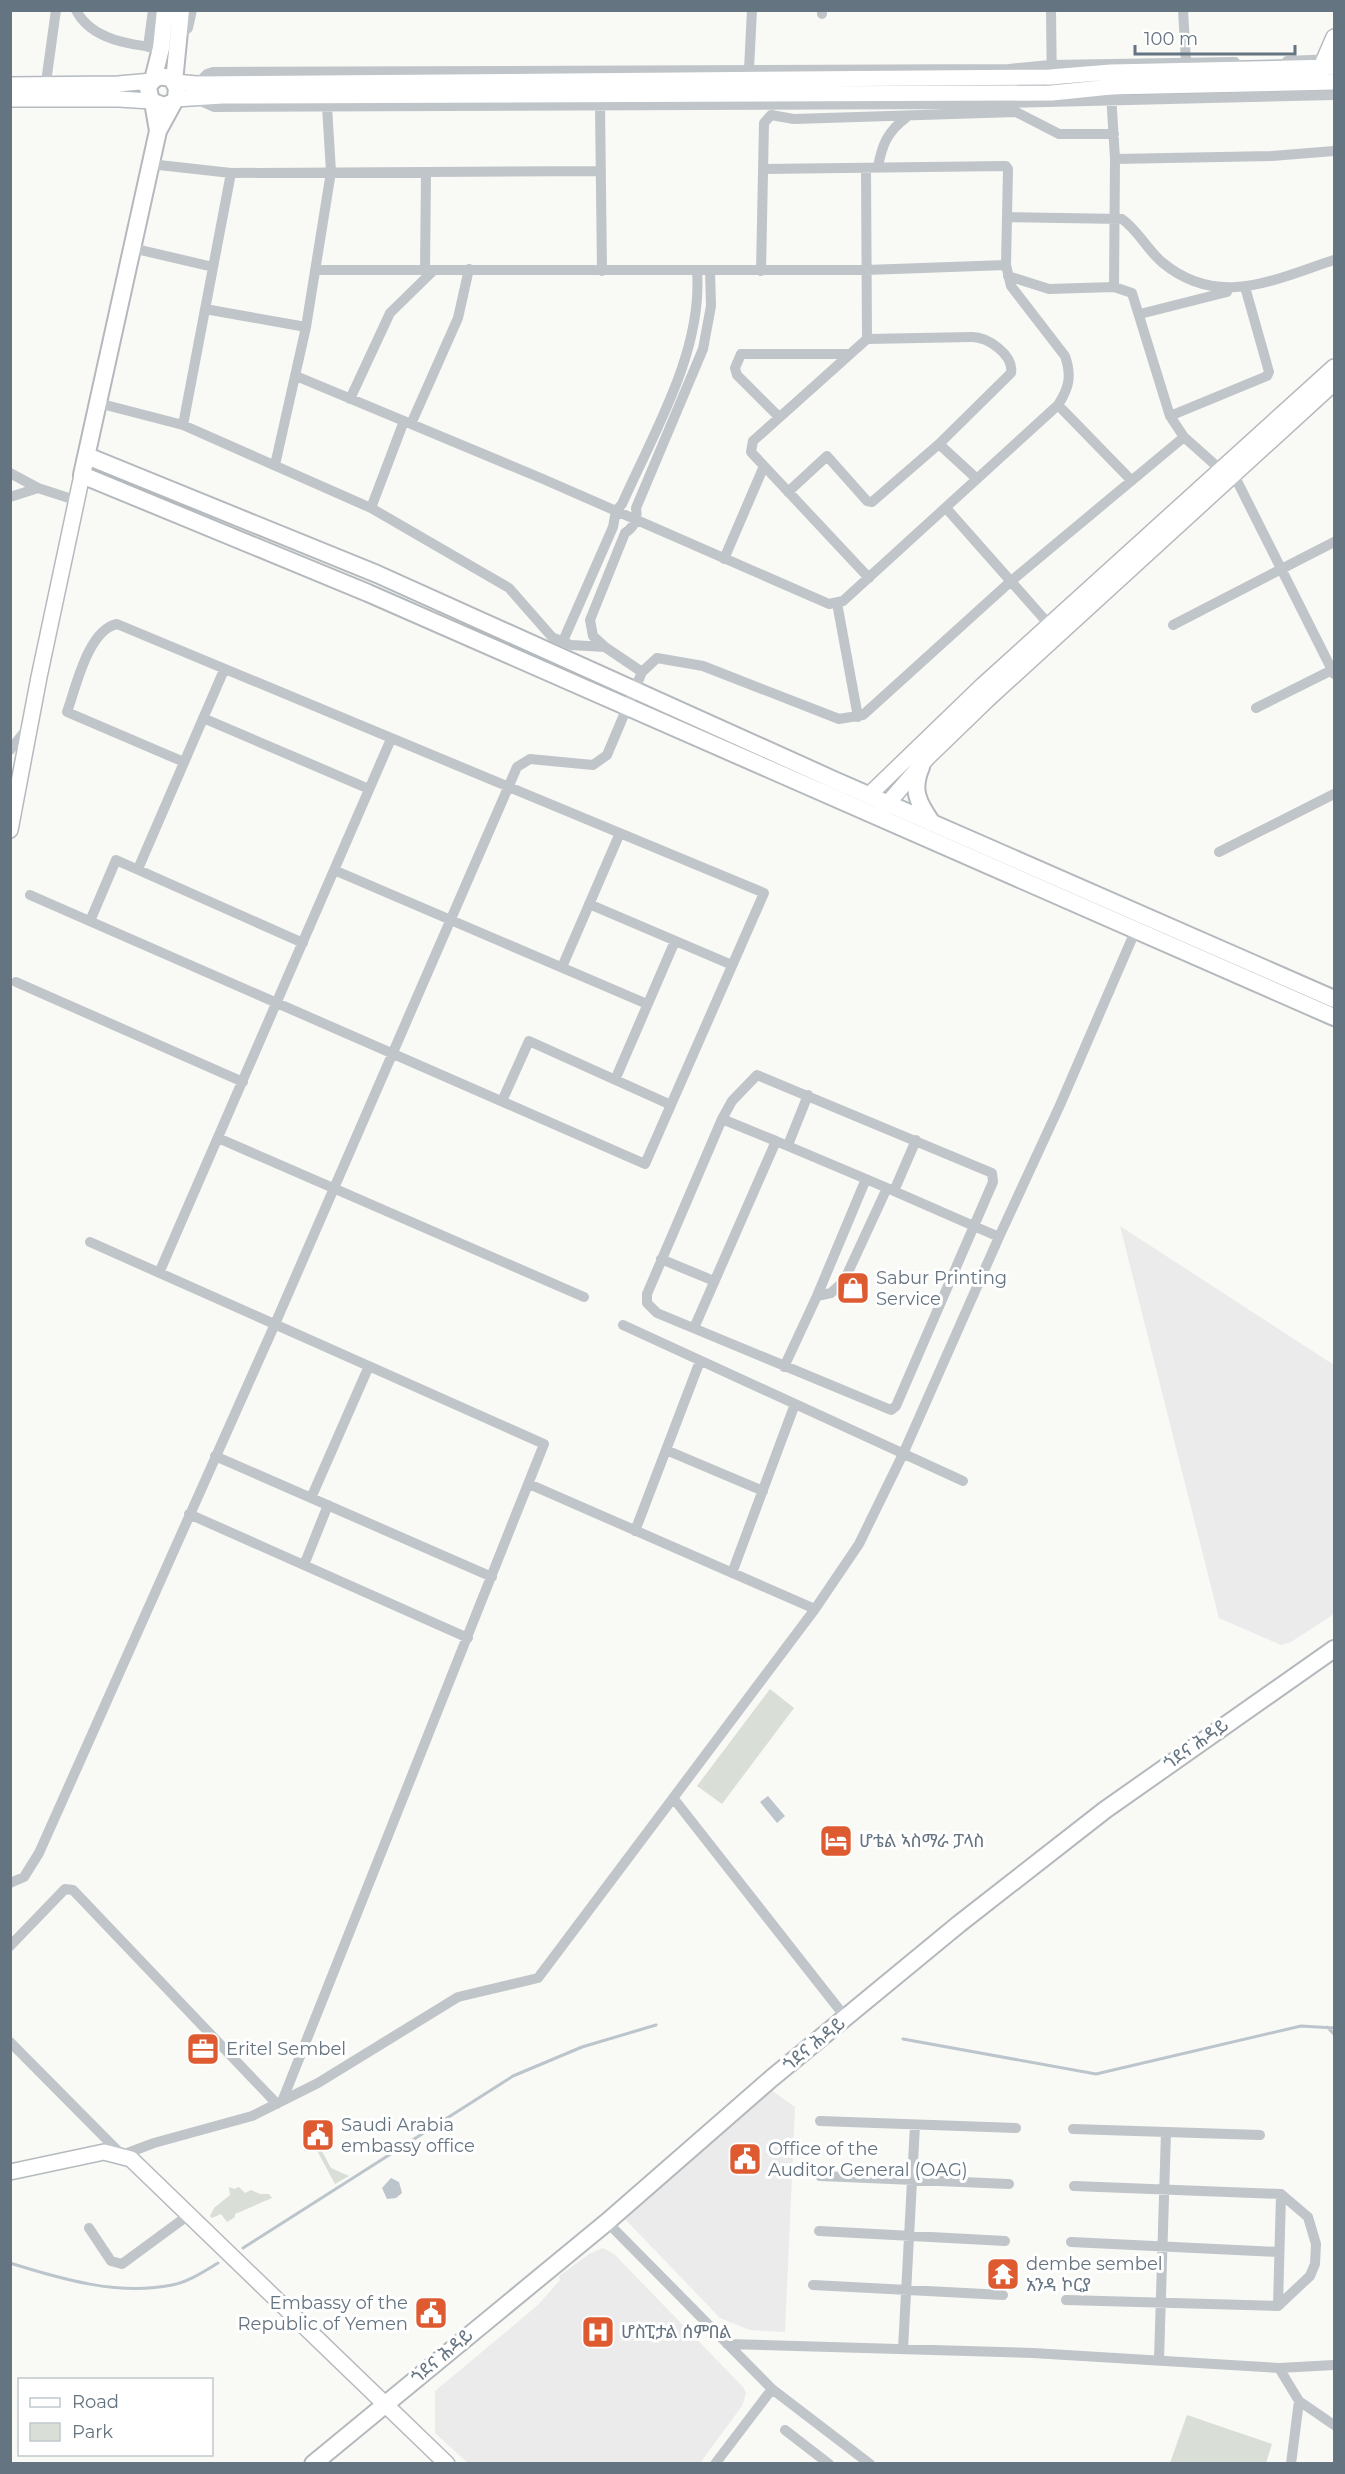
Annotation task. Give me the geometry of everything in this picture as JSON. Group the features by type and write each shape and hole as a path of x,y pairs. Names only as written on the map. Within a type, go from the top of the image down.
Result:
{"main road":[{"path":"158,131 148,93 152,80 154,47 165,10"},
{"path":"181,10 174,82 178,93 158,131 82,475 368,593 877,816 1139,923 1335,999"},
{"path":"152,80 162,76 174,82"},
{"path":"152,102 164,106 174,101"},
{"path":"87,456 377,574 888,803 1335,1017"},
{"path":"921,767 915,787 916,797 932,823"},
{"name":"ጎደና ሕዳይ","path":"313,2463 607,2222 772,2078 959,1924 1089,1822 1335,1649"}],"street":[{"path":"47,75 56,10"},
{"path":"76,10 91,29 124,42 154,47 153,10"},
{"path":"178,36 188,28 192,10"},
{"path":"749,69 752,10"},
{"path":"1051,10 1051,78"},
{"path":"1184,10 1186,62"},
{"path":"1328,63 1335,37"},
{"path":"174,101 196,91 1051,78 1186,62 1328,63"},
{"path":"174,82 196,91 214,107 1023,103 1111,86 1328,63"},
{"path":"196,91 207,74 213,72 1009,69 1051,78 1111,86 1335,95"},
{"path":"10,85 118,84 152,80"},
{"path":"1111,86 1335,82"},
{"path":"1111,86 1115,159 1114,287"},
{"path":"10,99 119,99 152,102"},
{"path":"275,465 306,327 332,172 327,106"},
{"path":"600,106 602,271"},
{"path":"761,271 765,123 771,115 794,119 1016,112 1059,134 1114,134"},
{"path":"878,167 882,145 890,130 907,116"},
{"path":"1115,159 1272,156 1335,151"},
{"path":"150,164 231,172 601,171"},
{"path":"296,376 829,604 837,603 869,578 1058,405 1069,386 1070,377 1065,356 1011,286 1007,270 1008,169 1006,166 764,169"},
{"path":"866,168 867,339"},
{"path":"183,425 231,172"},
{"path":"350,399 390,313 430,270 426,173"},
{"path":"1007,217 1113,217 1127,223 1154,255 1177,272 1208,285 1243,288"},
{"path":"132,248 213,267"},
{"path":"1140,314 1243,288 1335,260"},
{"path":"371,508 407,423 458,318 469,269"},
{"path":"316,270 1007,270 1049,289 1114,287 1132,292 1170,416 1184,437 1227,472 1334,671 1256,708"},
{"path":"563,641 613,527 616,511 622,504 686,358 699,298 697,270"},
{"path":"642,672 592,636 590,620 625,534 636,520 636,508 703,350 711,306 710,270"},
{"path":"1170,416 1267,376 1269,372 1243,288"},
{"path":"205,309 306,327"},
{"path":"788,492 827,456 867,501 872,502 939,444 1011,373 1011,366 993,342 984,337 867,339 753,441 751,452 788,492 869,578"},
{"path":"779,417 737,375 735,368 741,354 848,354"},
{"path":"869,795 1227,472 1335,367"},
{"path":"1227,472 1335,383"},
{"path":"98,403 183,425 371,508 509,588 552,637 571,645 605,647"},
{"path":"1058,405 1131,480"},
{"path":"10,1883 24,1876 39,1853 275,1324 517,766 530,759 593,765 608,755 642,672 657,658 702,666 839,719 863,715 1010,582 1184,437"},
{"path":"939,444 977,479"},
{"path":"724,559 764,466"},
{"path":"10,473 38,488 78,501"},
{"path":"10,830 82,475"},
{"path":"10,497 38,488"},
{"path":"946,508 1054,629"},
{"path":"1173,625 1335,542"},
{"path":"837,603 858,717"},
{"path":"30,895 645,1164 764,893 117,624 102,632 90,648 67,712 184,762"},
{"path":"877,816 1054,629"},
{"path":"138,869 224,670"},
{"path":"203,718 369,789"},
{"path":"10,750 30,727"},
{"path":"159,1273 391,739"},
{"path":"1219,852 1335,794"},
{"path":"562,967 620,833"},
{"path":"90,921 116,861 303,943"},
{"path":"334,870 647,1004"},
{"path":"589,904 732,965"},
{"path":"10,2172 104,2152 122,2155 154,2143 252,2116 318,2083 458,1997 538,1978 815,1610 855,1551 903,1454 1139,923"},
{"path":"615,1080 675,940"},
{"path":"16,982 243,1082"},
{"path":"502,1101 529,1041 671,1105"},
{"path":"757,1075 992,1173 993,1182 893,1409 880,1407 784,1367 657,1312 646,1303 647,1294 661,1259 722,1119 732,1101 757,1075"},
{"path":"788,1145 808,1095"},
{"path":"722,1119 788,1145 999,1237"},
{"path":"218,1138 584,1297"},
{"path":"817,1296 831,1293 844,1281 916,1140"},
{"path":"694,1328 776,1141"},
{"path":"784,1367 817,1296 866,1179"},
{"path":"90,1242 544,1444 468,1638 280,2101"},
{"path":"661,1259 714,1281"},
{"path":"623,1325 963,1481"},
{"path":"635,1531 700,1360"},
{"path":"311,1498 369,1366"},
{"path":"732,1573 795,1404"},
{"path":"666,1450 763,1491"},
{"path":"215,1456 492,1577"},
{"path":"529,1484 815,1610"},
{"path":"304,1565 328,1505"},
{"path":"189,1514 468,1638"},
{"path":"674,1799 846,2018"},
{"path":"10,1946 65,1889 74,1890 280,2101"},
{"path":"10,2042 122,2155 140,2165 447,2463"},
{"path":"820,2121 1016,2128"},
{"path":"903,2349 915,2126"},
{"path":"1072,2129 1260,2136"},
{"path":"1159,2360 1166,2132"},
{"path":"820,2176 1010,2184"},
{"path":"1066,2300 1278,2306 1310,2276 1315,2264 1316,2244 1308,2217 1281,2194 1074,2186"},
{"path":"1278,2306 1281,2194"},
{"path":"89,2228 111,2261 122,2264 190,2214"},
{"path":"607,2222 772,2389 870,2463"},
{"path":"819,2231 1005,2241"},
{"path":"1071,2242 1278,2252"},
{"path":"813,2285 1004,2295"},
{"path":"727,2344 1159,2360 1279,2368 1335,2365"},
{"path":"1279,2368 1299,2401 1335,2425"},
{"path":"715,2463 772,2389"},
{"path":"1291,2463 1299,2401"},
{"path":"785,2430 829,2463"}],"shaded area":[{"path":"1120,1226 1334,1365 1334,1614 1291,1642 1281,1645 1219,1618"},
{"path":"768,1796 785,1816 777,1823 760,1802"},
{"path":"767,2087 795,2107 785,2332 750,2330 720,2318 625,2219"},
{"path":"391,2178 399,2182 402,2193 396,2198 387,2199 382,2188"},
{"name":"ሆስፒታል ሰምበል","path":"603,2248 614,2254 743,2387 746,2393 742,2406 700,2463 468,2463 435,2433 435,2391 538,2305 560,2280 559,2276 589,2254"}],"green space":[{"path":"770,1689 794,1708 722,1804 697,1786"},
{"path":"310,2129 331,2168 349,2176 335,2184 307,2132"},
{"path":"229,2187 234,2189 239,2187 245,2193 251,2190 260,2194 269,2194 272,2198 235,2214 235,2217 227,2222 221,2214 212,2218 210,2216 214,2208 230,2195"},
{"path":"1187,2415 1272,2444 1266,2463 1170,2463"}],"waterway":[{"path":"243,2248 513,2076 582,2047 656,2025"},
{"path":"903,2039 1096,2074 1301,2026 1334,2028"},
{"path":"1327,2027 1334,2034"},
{"path":"10,2263 69,2280 131,2288 178,2284 218,2263"}],"place":[{"name":"Sabur Printing Service","path":"853,1288"},
{"name":"ሆቴል ኣስማራ ፓላስ","path":"836,1841"},
{"name":"Eritel Sembel","path":"203,2049"},
{"name":"Saudi Arabia embassy office","path":"318,2135"},
{"name":"Office of the Auditor General (OAG)","path":"745,2159"},
{"name":"dembe sembel አንዳ ኮርያ","path":"1003,2274"},
{"name":"Embassy of the Republic of Yemen","path":"431,2313"},
{"name":"ሆስፒታል ሰምበል","path":"598,2332"}]}
